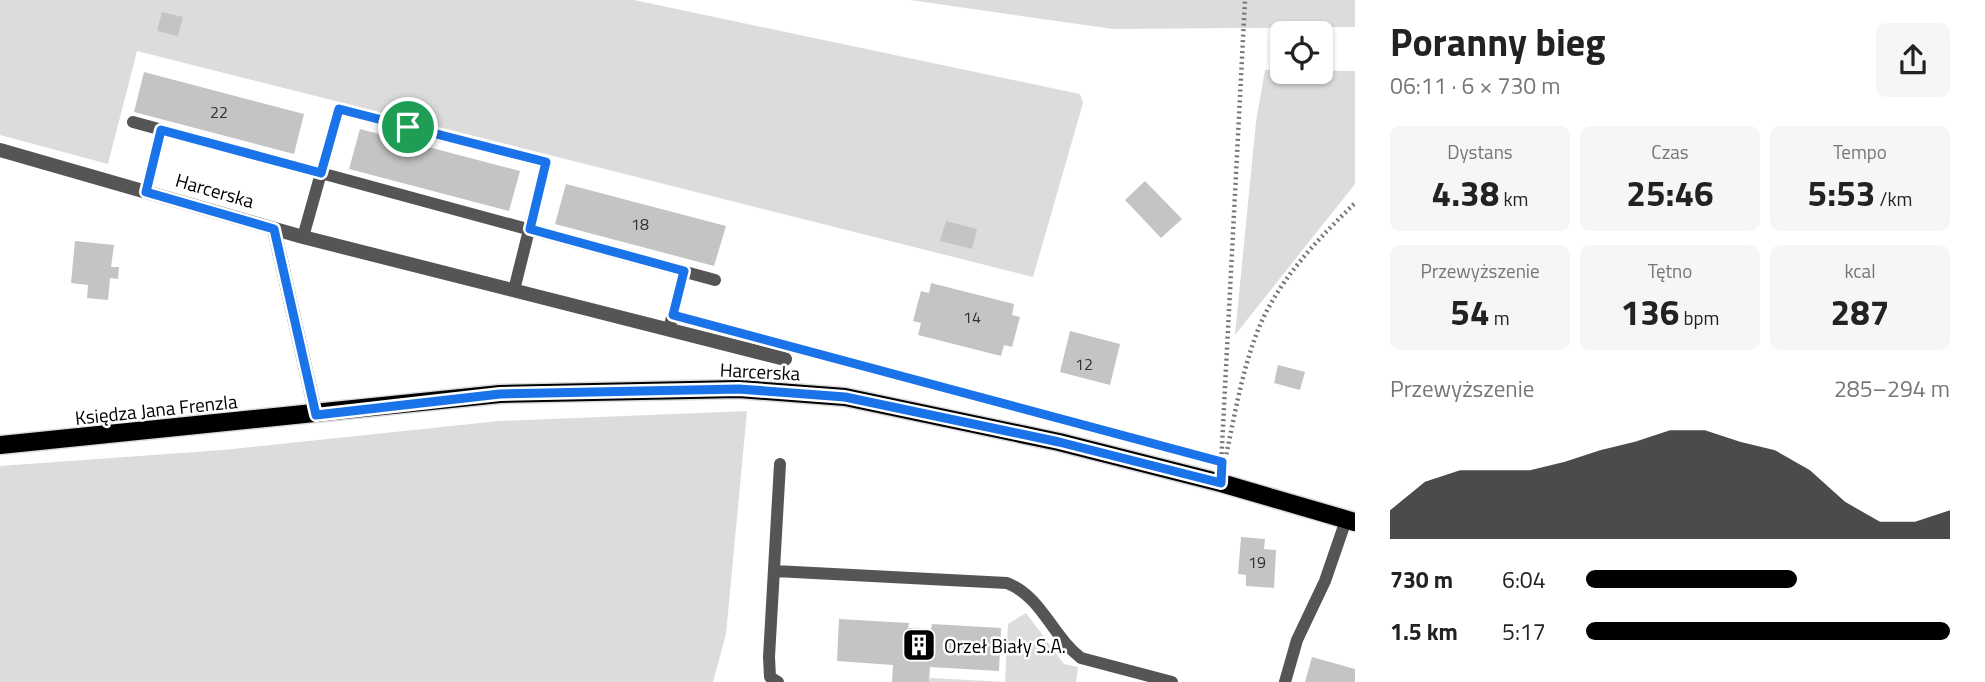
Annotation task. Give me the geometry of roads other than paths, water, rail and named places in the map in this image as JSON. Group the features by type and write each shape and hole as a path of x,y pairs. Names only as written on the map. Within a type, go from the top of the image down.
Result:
{"main road":[{"name":"Harcerska","path":"316,415 500,394 739,389 832,396 1059,442 1221,483 1351,521"},
{"name":"Księdza Jana Frenzla","path":"0,445 316,415"}],"street":[{"name":"Harcerska","path":"0,150 303,237 669,329 789,353"},
{"path":"274,229 316,415"}],"lane":[{"path":"303,237 339,109 546,162 513,290"},
{"path":"132,122 715,279"},
{"path":"146,192 161,130"},
{"path":"669,329 684,271"},
{"path":"778,682 770,677 769,657 780,464"},
{"path":"1285,682 1297,640 1351,521"},
{"path":"775,571 1007,583 1029,595 1070,650 1081,658 1172,682"}],"place":[{"name":"Orzeł Biały S.A.","path":"919,645"}]}
